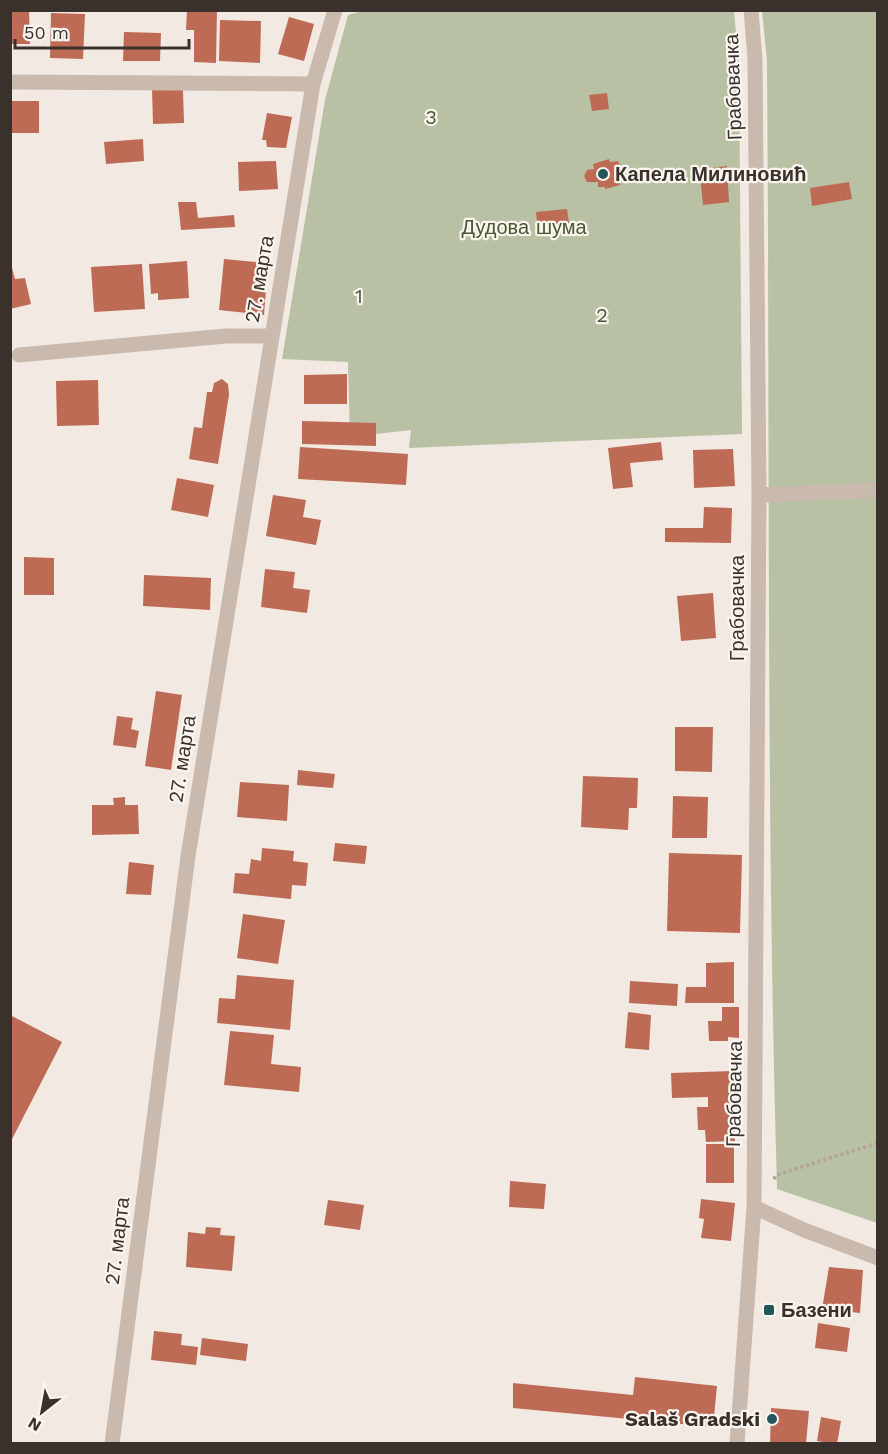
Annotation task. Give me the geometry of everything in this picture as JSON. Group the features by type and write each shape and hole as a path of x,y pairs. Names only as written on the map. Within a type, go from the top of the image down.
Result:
{"street":[{"name":"27. марта","path":"112,1443 188,856 313,84 334,10"},
{"name":"Грабовачка","path":"737,1443 754,1207 759,495 755,58 750,10"},
{"path":"10,82 313,84"},
{"path":"20,355 226,336 271,336"},
{"path":"759,495 878,490"},
{"path":"754,1207 804,1230 878,1258"}],"path":[{"path":"754,1207 776,1175 878,1143"}],"green space":[{"name":"Дудова шума","path":"366,10 734,11 739,66 742,434 409,448 411,430 350,437 348,362 282,359 325,100 348,15"},
{"path":"762,11 877,11 877,1223 777,1189 770,766 767,61"}],"building":[{"path":"10,10 29,10 30,44 10,44"},
{"path":"187,10 217,10 216,63 194,62 194,30 186,30"},
{"path":"51,13 85,14 83,59 50,58"},
{"path":"289,17 314,24 304,61 278,54"},
{"path":"220,20 261,21 260,63 219,61"},
{"path":"124,32 161,33 160,61 123,61"},
{"path":"152,89 183,90 184,123 153,124"},
{"path":"607,93 609,109 592,111 589,95"},
{"path":"10,101 39,101 39,133 10,133"},
{"path":"267,113 292,117 286,148 267,147 266,140 262,140"},
{"path":"143,139 144,161 106,164 104,142"},
{"name":"Капела Милиновић","path":"609,159 610,162 618,161 621,167 620,185 605,189 605,187 598,187 598,182 587,182 584,176 587,170 594,169 593,164"},
{"path":"276,161 278,189 239,191 238,162"},
{"path":"727,166 729,202 703,205 700,176 704,176 704,169"},
{"path":"849,182 852,199 812,206 810,188"},
{"path":"178,202 196,202 198,218 234,215 235,227 181,230"},
{"path":"567,209 570,230 538,232 536,212"},
{"path":"224,259 268,263 264,315 219,310"},
{"path":"10,260 15,279 25,278 31,304 10,309"},
{"path":"187,261 189,298 158,300 158,293 151,294 149,264"},
{"path":"142,264 145,309 94,312 91,267"},
{"path":"347,374 347,404 304,404 304,375"},
{"path":"222,379 228,384 229,395 218,464 189,459 194,427 202,428 207,392 212,392 214,383"},
{"path":"98,380 99,425 57,426 56,381"},
{"path":"302,421 376,423 376,446 302,444"},
{"path":"661,442 663,460 630,463 633,487 613,489 608,448"},
{"path":"300,447 408,454 406,485 298,479"},
{"path":"733,449 735,486 694,488 693,450"},
{"path":"177,478 214,485 208,517 171,510"},
{"path":"273,495 306,500 303,517 321,520 316,545 266,536"},
{"path":"704,507 732,508 731,543 665,542 665,528 703,528"},
{"path":"24,557 54,558 54,595 24,595"},
{"path":"265,569 295,572 293,588 310,590 307,613 261,607"},
{"path":"144,575 211,578 210,610 143,606"},
{"path":"713,593 716,638 681,641 677,596"},
{"path":"156,691 182,695 171,770 145,766"},
{"path":"117,716 133,718 131,729 139,731 136,748 113,745"},
{"path":"675,727 713,727 712,772 675,771"},
{"path":"298,770 335,774 333,788 297,785"},
{"path":"583,776 638,778 637,808 629,808 628,830 581,827"},
{"path":"240,782 289,785 287,821 237,817"},
{"path":"673,796 708,797 707,838 672,838"},
{"path":"125,797 125,805 138,805 139,834 92,835 92,805 114,805 113,798"},
{"path":"335,843 367,846 365,864 333,861"},
{"path":"262,848 294,851 293,861 308,863 306,886 292,885 291,899 233,893 235,873 249,874 251,859 261,861"},
{"path":"669,853 742,855 740,933 667,931"},
{"path":"129,862 154,865 151,895 126,894"},
{"path":"243,914 285,920 278,964 237,958"},
{"path":"734,962 734,1003 685,1003 686,987 706,987 706,963"},
{"path":"237,975 294,980 290,1030 217,1023 219,998 235,999"},
{"path":"630,981 678,984 677,1006 629,1003"},
{"path":"722,1007 739,1007 739,1038 728,1037 728,1041 709,1041 708,1021 722,1021"},
{"path":"628,1012 651,1015 649,1050 625,1048"},
{"path":"10,1015 62,1042 10,1143"},
{"path":"230,1031 274,1035 271,1064 301,1067 299,1092 224,1085"},
{"path":"732,1071 735,1141 706,1142 705,1130 698,1130 697,1107 708,1107 708,1097 672,1098 671,1073"},
{"path":"706,1144 734,1144 734,1183 706,1183"},
{"path":"510,1181 546,1184 544,1209 509,1207"},
{"path":"701,1199 735,1203 731,1241 701,1238 704,1219 699,1218"},
{"path":"328,1200 364,1205 360,1230 324,1225"},
{"path":"206,1227 221,1228 220,1235 235,1236 232,1271 186,1267 188,1232 205,1234"},
{"path":"829,1267 863,1270 860,1313 822,1309"},
{"path":"818,1323 850,1328 847,1352 815,1348"},
{"path":"154,1331 182,1334 181,1345 198,1347 196,1365 151,1360"},
{"path":"202,1338 248,1344 246,1361 200,1355"},
{"path":"635,1377 717,1386 713,1427 513,1408 513,1383 633,1395"},
{"path":"771,1408 809,1411 806,1444 770,1444"},
{"path":"821,1417 841,1421 837,1444 817,1441"}],"place":[{"name":"Капела Милиновић","path":"603,174"},
{"name":"Базени","path":"769,1310"},
{"name":"Salaš Gradski","path":"772,1419"}],"park label":[{"name":"3","path":"431,117"},
{"name":"1","path":"359,296"},
{"name":"2","path":"602,315"}]}
